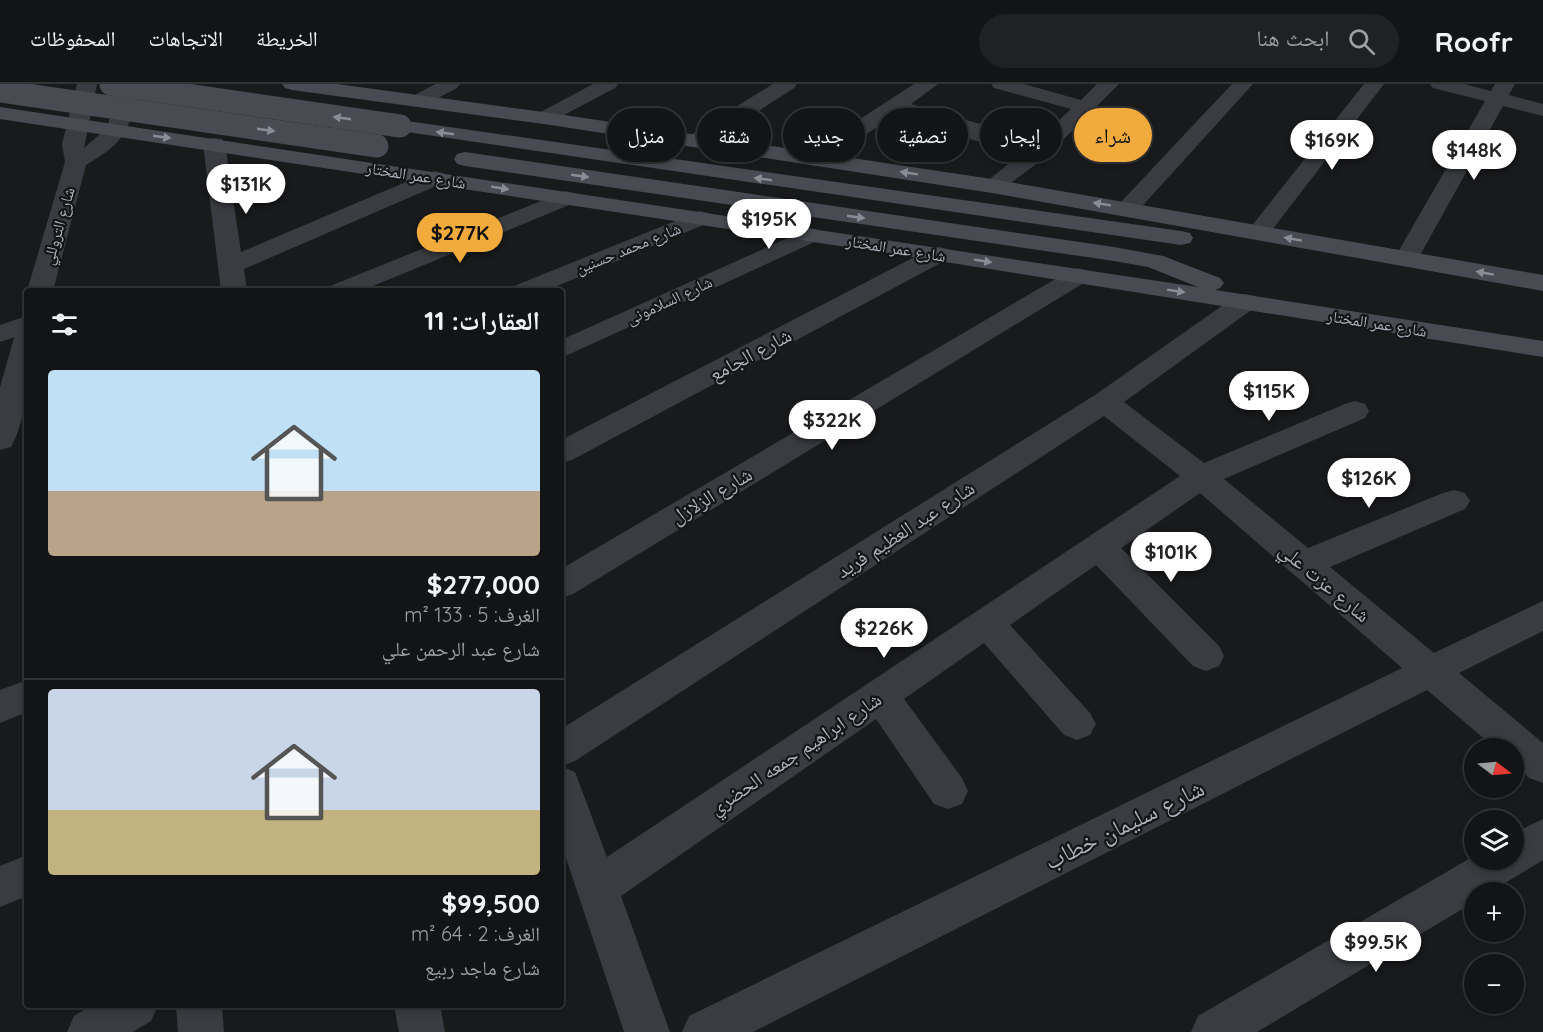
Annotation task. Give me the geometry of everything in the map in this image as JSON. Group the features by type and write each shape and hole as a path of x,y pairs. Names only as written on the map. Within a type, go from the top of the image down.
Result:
{"main road":[{"path":"111,84 1162,237 1196,240 1258,233"},
{"path":"214,144 216,134 230,115 257,98 291,84 420,100 697,141"},
{"path":"0,91 400,150"},
{"name":"شارع عمر المختار","path":"0,113 939,254 1543,349"},
{"path":"447,157 1154,261 1202,278 1245,302"},
{"path":"834,162 1128,208 1543,283"}],"street":[{"name":"شارع التروللي","path":"41,288 76,162 74,144 87,84"},
{"path":"117,130 129,84"},
{"path":"420,100 450,84"},
{"path":"544,118 608,84"},
{"path":"748,108 785,84"},
{"path":"865,126 928,84"},
{"path":"1001,84 1085,106"},
{"path":"1062,128 1109,84"},
{"path":"1128,208 1243,84"},
{"path":"1258,233 1374,84"},
{"path":"1440,84 1502,91 1543,110"},
{"path":"1406,259 1502,91"},
{"path":"896,106 980,130"},
{"name":"شارع التروللي","path":"76,162 98,149 117,130"},
{"path":"214,144 234,288"},
{"path":"992,186 1024,162"},
{"path":"232,265 435,178"},
{"path":"346,288 566,198"},
{"name":"شارع محمد حسنين","path":"530,288 700,218"},
{"name":"شارع السلامونى","path":"564,349 810,235"},
{"name":"شارع الجامع","path":"564,451 939,254"},
{"name":"شارع الزلازل","path":"564,583 1078,276"},
{"name":"شارع عبد العظيم فريد","path":"564,746 1105,402 1245,302"},
{"path":"0,334 24,325"},
{"path":"8,421 24,351"},
{"name":"شارع عزت علي","path":"1105,402 1201,477 1543,766"},
{"name":"شارع ابراهيم جمعه الحضري","path":"597,888 1201,477 1355,411"},
{"path":"1303,564 1454,501"},
{"path":"1098,546 1206,656"},
{"name":"شارع سليمان خطاب","path":"705,1032 1543,615"},
{"path":"986,622 1077,724"},
{"path":"880,695 948,791"},
{"path":"0,707 24,697"},
{"path":"564,793 647,1032"},
{"path":"1524,849 1543,838"},
{"path":"1214,1032 1490,870"},
{"path":"0,887 24,876"},
{"path":"90,1032 130,1008"},
{"path":"199,1008 201,1032"},
{"path":"418,1008 422,1032"}]}
